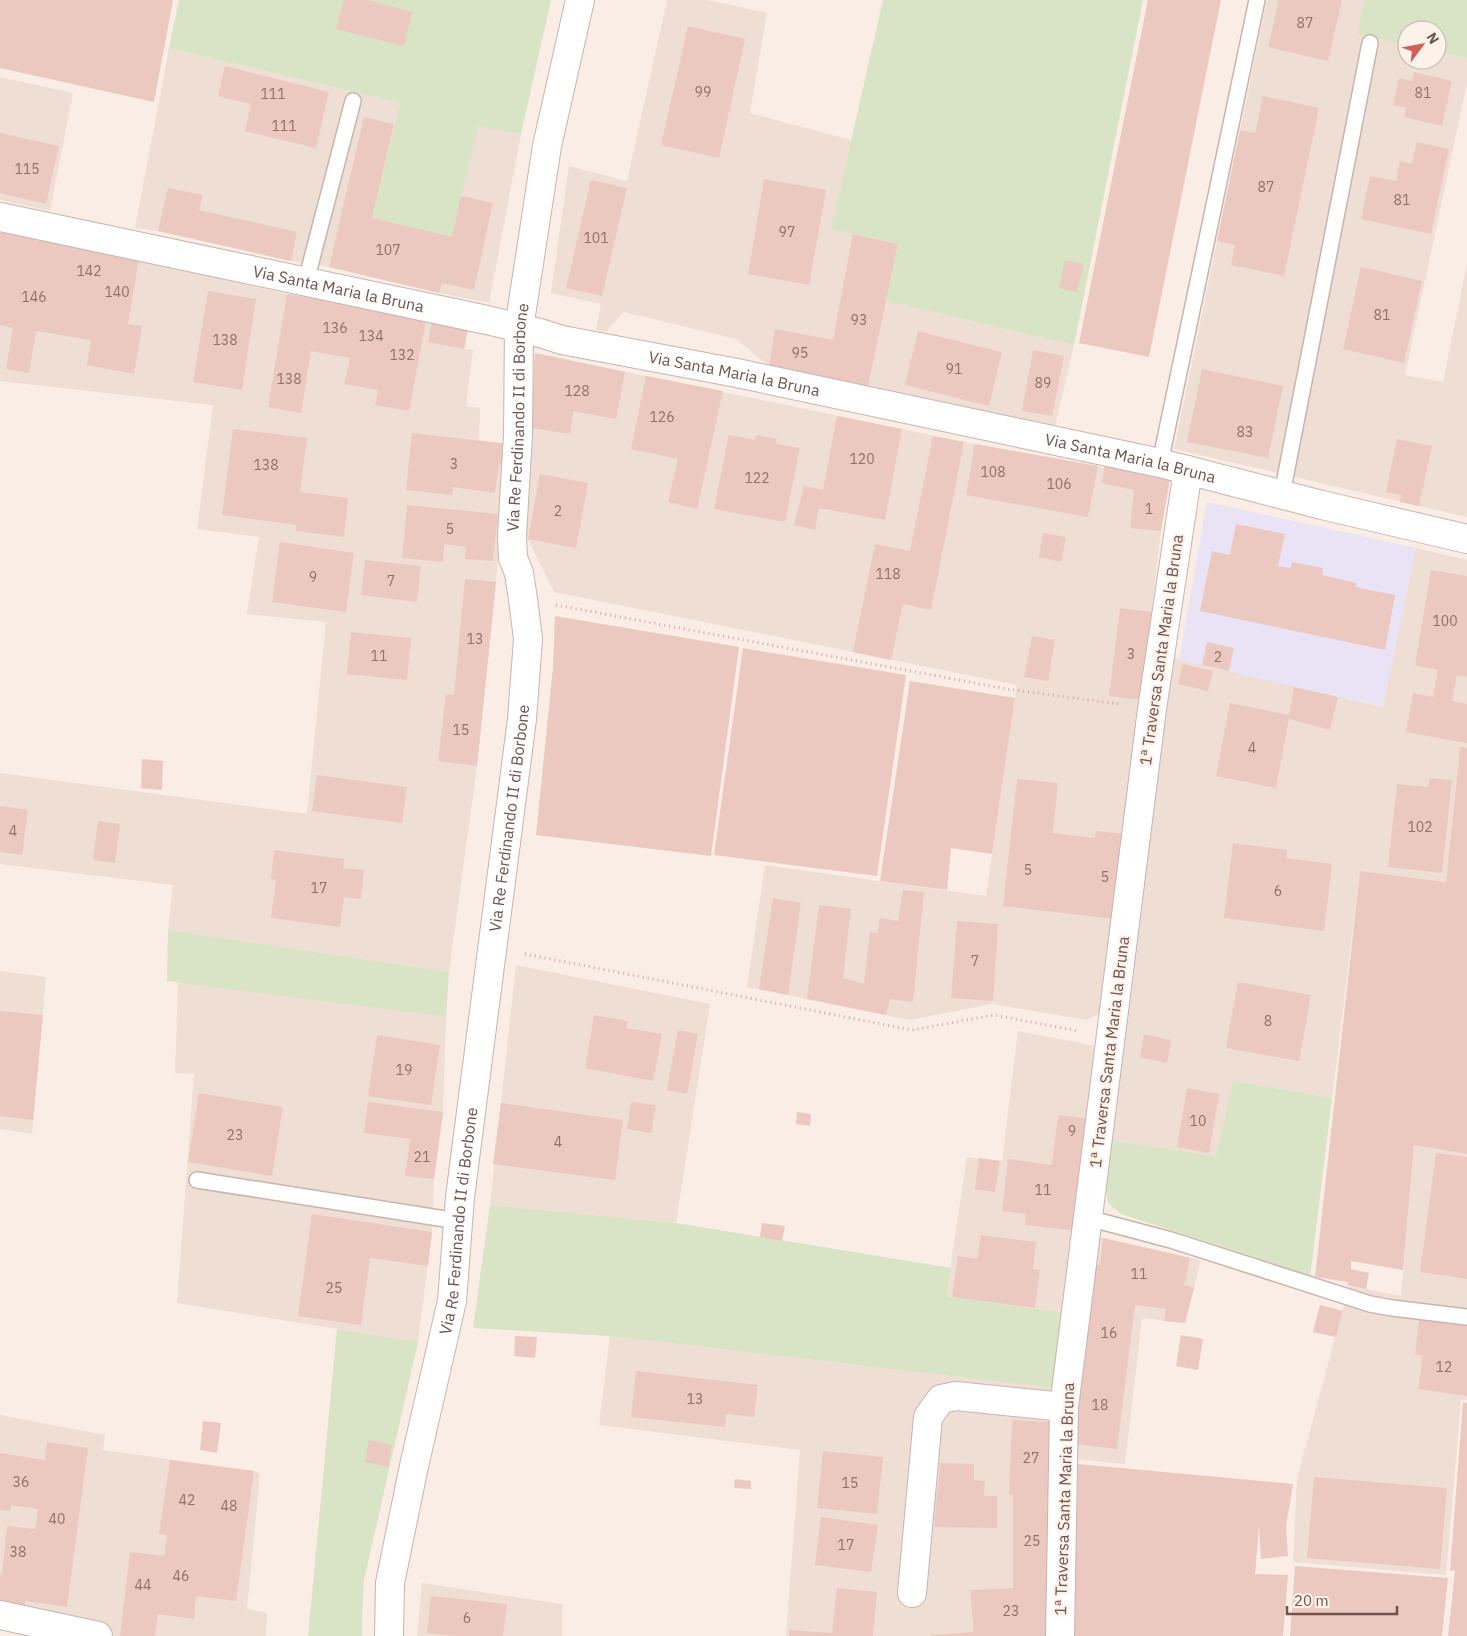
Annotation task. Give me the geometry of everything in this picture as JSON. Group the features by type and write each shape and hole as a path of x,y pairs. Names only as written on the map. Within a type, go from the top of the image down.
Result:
{"street":[{"name":"Via Re Ferdinando II di Borbone","path":"389,1636 390,1583 414,1466 452,1301 458,1221 522,719 528,639 512,536 518,434 519,328 547,146 580,0"},
{"name":"Via Santa Maria la Bruna","path":"0,217 519,328 562,340 737,373 1160,463 1467,539"},
{"name":"1ª Traversa Santa Maria la Bruna","path":"1060,1636 1064,1407 1152,709 1188,470"},
{"path":"912,1593 928,1417 941,1399 956,1396 1064,1407"},
{"path":"0,1616 98,1636"}],"lane":[{"path":"1160,463 1257,0"},
{"path":"1282,494 1370,43"},
{"path":"306,282 353,101"},
{"path":"197,1180 458,1221"},
{"path":"1088,1218 1171,1240 1370,1304 1467,1317"}],"path":[{"path":"523,599 661,623 1007,689 1152,709"},
{"path":"493,948 912,1030 994,1015 1111,1037"}],"shaded area":[{"path":"667,0 707,0 767,13 750,113 851,140 832,229 853,234 886,301 1074,345 1055,426 769,366 736,339 624,312 606,332 596,330 601,304 551,293 569,166 627,181"},
{"path":"1267,0 1365,0 1358,34 1397,43 1397,70 1447,70 1447,54 1467,58 1467,83 1405,375 1443,382 1467,264 1467,517 1174,449"},
{"path":"169,48 400,103 372,217 461,196 478,125 521,134 489,303 329,267 291,261 158,231 135,228"},
{"path":"0,77 73,93 50,211 0,200"},
{"path":"0,232 139,260 287,294 359,306 468,329 464,349 473,350 466,406 480,408 479,440 508,444 477,766 449,972 168,930 173,885 0,864 0,773 307,814 326,622 247,614 259,537 197,529 213,405 0,381"},
{"path":"535,353 964,442 1104,468 1105,464 1170,478 1161,531 1104,1012 1087,1020 992,1004 909,1020 747,987 765,865 986,896 1017,685 554,592 525,533"},
{"path":"1207,502 1416,548 1383,707 1179,660"},
{"path":"1416,548 1467,560 1467,748 1460,747 1446,882 1360,871 1332,1098 1233,1081 1216,1156 1107,1140 1170,657 1382,707"},
{"path":"516,965 710,1004 676,1223 490,1205"},
{"path":"0,971 46,977 32,1134 0,1129"},
{"path":"178,981 446,1017 443,1112 434,1179 432,1232 418,1342 177,1303 194,1074 175,1073"},
{"path":"1018,1031 1100,1047 1066,1313 946,1296 967,1157 1002,1161"},
{"path":"1414,1145 1467,1154 1467,1400 1461,1400 1446,1575 1293,1562 1297,1479 1349,1286 1401,1296"},
{"path":"1095,1236 1201,1260 1185,1323 1142,1318 1125,1464 1073,1459"},
{"path":"610,1336 1053,1388 1049,1636 786,1636 800,1450 599,1425"},
{"path":"0,1415 105,1435 103,1450 254,1471 260,1474 247,1609 267,1613 266,1636 57,1636 0,1608"},
{"path":"422,1583 562,1604 562,1636 417,1636"}],"green space":[{"path":"179,0 551,0 521,134 478,126 452,237 372,218 400,103 169,48"},
{"path":"883,0 1143,0 1074,345 886,301 898,244 831,229"},
{"path":"1365,0 1467,0 1467,58 1447,54 1447,20 1397,20 1397,43 1357,34"},
{"path":"168,930 449,972 446,1017 167,981"},
{"path":"1233,1081 1332,1098 1310,1278 1245,1254 1121,1214 1108,1203 1106,1188 1107,1140 1216,1156"},
{"path":"490,1205 676,1223 951,1268 946,1296 1066,1313 1053,1388 610,1336 473,1328"},
{"path":"337,1329 418,1342 364,1580 362,1636 308,1636"}],"building":[{"path":"0,0 173,0 154,102 0,68"},
{"path":"344,0 367,0 412,12 404,46 336,29"},
{"path":"1148,0 1221,0 1149,357 1079,343"},
{"path":"1279,0 1342,0 1328,61 1268,47"},
{"path":"688,26 745,39 719,158 661,145"},
{"path":"225,66 329,92 316,148 245,131 251,104 218,96"},
{"path":"1414,72 1452,81 1442,126 1404,117 1406,108 1393,105 1399,78 1412,81"},
{"path":"1263,96 1319,108 1284,276 1231,265 1235,245 1217,241 1240,130 1255,133"},
{"path":"364,117 394,124 372,218 452,237 461,196 493,203 474,290 442,283 439,293 329,267"},
{"path":"0,133 59,146 46,204 0,193"},
{"path":"1417,142 1449,149 1431,234 1361,219 1370,176 1396,181 1400,161 1412,164"},
{"path":"764,179 826,190 809,285 748,274"},
{"path":"591,180 627,188 602,296 566,288"},
{"path":"168,188 203,195 199,210 297,232 291,261 158,231"},
{"path":"0,232 139,260 128,324 142,326 134,374 87,365 91,340 36,331 29,373 6,369 13,328 0,325"},
{"path":"853,234 898,244 868,386 769,366 775,329 833,340"},
{"path":"1065,260 1084,264 1077,292 1059,288"},
{"path":"1361,267 1422,281 1404,363 1343,349"},
{"path":"208,291 256,299 242,390 193,382"},
{"path":"287,294 426,320 409,411 375,405 378,390 344,384 350,358 311,351 301,413 268,407"},
{"path":"432,322 468,329 464,349 428,342"},
{"path":"918,331 1002,352 989,406 905,385"},
{"path":"1033,350 1064,356 1052,416 1022,411"},
{"path":"535,353 625,372 616,419 573,411 570,434 531,428"},
{"path":"1202,369 1283,386 1268,458 1187,442"},
{"path":"646,376 723,391 697,509 668,502 678,459 631,449"},
{"path":"837,416 902,429 885,520 819,508 815,530 794,525 804,486 823,490"},
{"path":"233,429 307,438 300,492 348,498 344,537 296,531 296,525 222,515"},
{"path":"412,433 508,444 505,464 499,464 495,493 453,487 452,495 406,490"},
{"path":"729,435 755,440 756,435 777,439 776,444 800,448 785,522 714,509"},
{"path":"933,436 964,442 931,610 903,604 891,660 853,652 875,544 910,551"},
{"path":"1397,439 1432,446 1419,506 1400,502 1401,495 1386,492"},
{"path":"975,444 1098,466 1088,517 966,495"},
{"path":"1105,464 1170,478 1161,531 1130,528 1134,490 1102,483"},
{"path":"540,474 588,483 576,548 528,539"},
{"path":"407,505 498,514 493,561 465,559 466,547 444,544 443,562 402,558"},
{"path":"1236,524 1285,534 1278,566 1291,568 1292,562 1323,568 1322,575 1356,583 1355,587 1395,595 1385,650 1200,611 1212,551 1230,555"},
{"path":"1043,533 1066,537 1061,562 1039,557"},
{"path":"280,542 354,553 346,612 272,602"},
{"path":"365,560 421,566 417,602 361,595"},
{"path":"1431,570 1467,576 1467,677 1457,675 1452,701 1467,704 1467,743 1406,732 1413,693 1433,697 1438,670 1415,665"},
{"path":"465,579 496,582 477,766 438,761 446,694 454,695"},
{"path":"1120,608 1152,612 1141,700 1109,696"},
{"path":"555,616 739,647 711,856 536,835 553,667"},
{"path":"351,632 411,638 407,680 347,674"},
{"path":"1032,636 1055,640 1048,681 1024,677"},
{"path":"1207,642 1234,648 1229,671 1202,665"},
{"path":"743,648 906,675 877,876 714,855"},
{"path":"1183,664 1213,671 1208,691 1178,684"},
{"path":"910,681 1015,698 992,854 951,848 947,890 880,881"},
{"path":"1294,687 1338,697 1330,730 1289,719 1276,788 1216,776 1230,703 1289,715"},
{"path":"1460,747 1467,748 1467,1154 1414,1145 1403,1270 1351,1261 1351,1269 1369,1273 1366,1289 1347,1285 1348,1282 1315,1277 1360,871 1446,882"},
{"path":"142,759 163,761 162,790 141,788"},
{"path":"317,775 407,787 402,823 312,811"},
{"path":"1430,778 1452,780 1442,873 1388,867 1397,784 1428,787"},
{"path":"1017,779 1058,783 1053,833 1095,838 1096,831 1125,834 1115,919 1003,906"},
{"path":"0,806 28,810 22,855 0,852"},
{"path":"98,821 120,824 115,863 93,860"},
{"path":"1233,843 1287,850 1286,858 1332,864 1324,931 1224,918"},
{"path":"274,850 344,859 343,868 364,870 361,899 344,897 340,927 271,918 276,880 271,879"},
{"path":"903,890 924,892 913,1002 890,999 886,1015 807,999 819,905 851,909 843,978 864,984 870,932 878,933 880,918 898,921"},
{"path":"773,898 801,903 788,995 759,989"},
{"path":"957,921 998,924 993,1001 951,998"},
{"path":"1238,982 1311,995 1299,1061 1226,1048"},
{"path":"0,1011 43,1015 33,1120 0,1116"},
{"path":"594,1015 628,1021 626,1028 662,1034 653,1081 585,1068"},
{"path":"678,1030 698,1034 687,1094 667,1090"},
{"path":"1144,1034 1171,1040 1167,1063 1140,1057"},
{"path":"377,1035 440,1045 431,1105 368,1096"},
{"path":"1187,1088 1219,1094 1209,1153 1177,1147"},
{"path":"199,1093 283,1107 272,1176 188,1162"},
{"path":"368,1102 443,1112 434,1179 405,1176 410,1139 364,1133"},
{"path":"631,1102 656,1105 651,1133 627,1129"},
{"path":"501,1103 623,1120 615,1180 493,1164"},
{"path":"797,1112 811,1114 810,1126 796,1124"},
{"path":"1058,1115 1091,1119 1088,1144 1082,1144 1079,1168 1084,1169 1077,1231 1025,1225 1026,1214 1002,1211 1008,1159 1052,1165"},
{"path":"1436,1153 1467,1157 1467,1279 1420,1272"},
{"path":"979,1158 1000,1161 995,1192 975,1189"},
{"path":"312,1214 432,1232 428,1266 370,1258 361,1325 298,1316"},
{"path":"762,1223 785,1226 782,1241 760,1237"},
{"path":"981,1235 1036,1242 1033,1269 1040,1270 1035,1308 952,1297 958,1256 977,1259"},
{"path":"1103,1238 1190,1258 1184,1285 1194,1288 1185,1323 1164,1321 1166,1309 1135,1305 1117,1449 1074,1444 1092,1264 1100,1265"},
{"path":"1320,1305 1343,1311 1336,1337 1313,1332"},
{"path":"1419,1320 1467,1326 1467,1396 1418,1389 1423,1356 1415,1354"},
{"path":"1181,1335 1203,1339 1198,1370 1176,1366"},
{"path":"515,1336 537,1337 535,1358 514,1356"},
{"path":"636,1371 758,1385 754,1417 726,1414 725,1427 631,1417"},
{"path":"1463,1402 1467,1403 1467,1636 1448,1636 1455,1570 1450,1571"},
{"path":"1012,1420 1053,1422 1049,1636 931,1636 974,1632 970,1590 1013,1588 1013,1495 1009,1494"},
{"path":"203,1421 221,1423 217,1453 200,1450"},
{"path":"369,1440 392,1445 388,1467 365,1462"},
{"path":"47,1442 88,1448 67,1607 25,1601 24,1611 0,1608 0,1575 2,1574 7,1526 35,1529 38,1509 11,1505 10,1511 0,1510 0,1453 45,1460"},
{"path":"823,1451 883,1457 877,1514 817,1508"},
{"path":"170,1460 254,1471 236,1601 196,1596 194,1619 158,1614 155,1636 120,1636 130,1552 164,1556 167,1535 159,1534"},
{"path":"940,1463 974,1464 974,1480 985,1481 984,1496 997,1496 997,1528 934,1527"},
{"path":"1078,1464 1293,1484 1286,1526 1288,1556 1261,1559 1259,1526 1255,1574 1288,1575 1283,1636 1074,1636"},
{"path":"1314,1477 1447,1488 1440,1569 1307,1558"},
{"path":"735,1479 751,1481 751,1489 734,1488"},
{"path":"821,1517 878,1525 871,1572 815,1565"},
{"path":"1295,1566 1448,1578 1442,1636 1290,1636"},
{"path":"837,1588 877,1592 873,1636 789,1636 789,1630 832,1633"},
{"path":"431,1596 507,1604 503,1636 456,1636 427,1633"}]}
